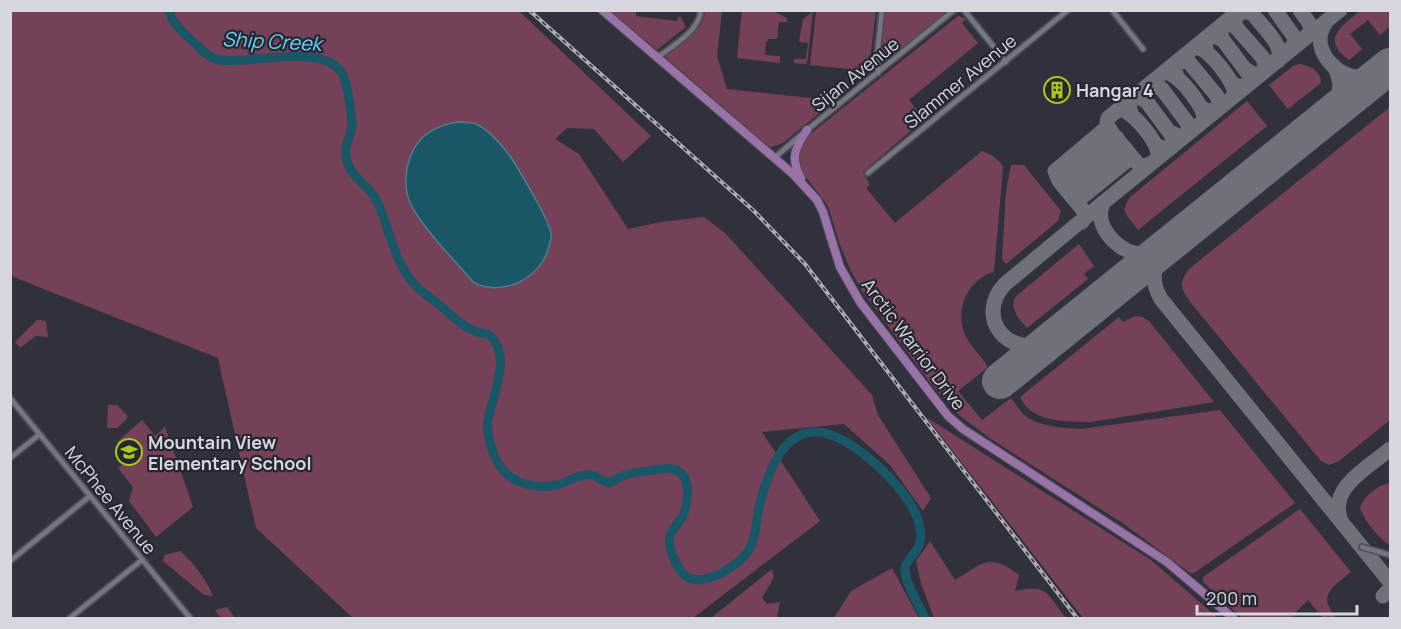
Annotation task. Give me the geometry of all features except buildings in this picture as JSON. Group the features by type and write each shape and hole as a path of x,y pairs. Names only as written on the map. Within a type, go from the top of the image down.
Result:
{"main road":[{"name":"Arctic Warrior Drive","path":"602,10 807,187 823,212 838,260 856,296 948,416 963,429 1167,562 1233,618"},
{"path":"807,130 796,146 794,164 807,187"}],"street":[{"path":"657,58 700,21 702,10"},
{"path":"878,73 882,10"},
{"name":"Sijan Avenue","path":"774,158 954,10"},
{"path":"964,10 1006,62"},
{"name":"Slammer Avenue","path":"868,173 1068,10"},
{"path":"1112,10 1143,49"},
{"name":"McPhee Avenue","path":"10,398 190,618"},
{"path":"10,458 40,434"},
{"path":"10,561 90,496"},
{"path":"1362,547 1390,555"},
{"path":"70,618 142,560"}],"shaded area":[{"path":"885,10 949,11 886,60 881,57"},
{"path":"1361,10 1390,11 1390,27 1380,35 1368,20 1350,34 1362,49 1349,60 1336,46 1335,39 1341,27"},
{"path":"10,11 519,11 651,136 623,162 594,129 567,128 555,139 579,154 628,229 704,217 725,233 872,395 878,415 931,498 923,511 890,465 844,424 762,432 820,521 693,618 353,618 256,528 218,358 11,276"},
{"path":"610,11 636,12 636,16 677,21 678,17 681,17 686,27 657,50"},
{"path":"705,11 722,11 717,56 727,89 828,100 846,84 848,83 851,87 783,143 768,146 665,57 700,26"},
{"path":"742,11 773,11 787,18 787,22 779,22 777,39 769,39 766,42 765,55 780,56 780,63 737,58"},
{"path":"813,11 807,64 794,63 794,59 806,59 808,43 799,42 803,19"},
{"path":"816,11 876,11 869,67 865,76 852,76 849,69 810,65"},
{"path":"958,16 966,19 962,23 978,43 909,100 922,117 941,101 943,103 863,172 870,185 866,188 895,223 982,151 994,157 1003,167 994,272 977,281 970,289 965,297 961,317 966,337 987,368 958,391 982,420 1011,398 1027,417 1039,423 1081,429 1220,410 1295,503 1194,573 1190,573 1124,524 991,439 959,415 932,385 862,291 840,245 828,206 799,168 798,153 804,139"},
{"path":"1300,64 1315,70 1321,83 1288,109 1269,85 1293,66"},
{"path":"1247,101 1267,126 1138,230 1124,209 1129,198"},
{"path":"1390,107 1390,420 1339,461 1329,465 1321,461 1191,303 1183,290 1182,283 1189,269"},
{"path":"1011,165 1024,165 1061,211 1058,221 1006,264 1002,259 1006,191"},
{"path":"1079,244 1094,266 1084,274 1088,279 1027,328 1014,310 1015,297"},
{"path":"1135,316 1149,321 1214,402 1091,422 1046,418 1025,406 1020,397 1119,317 1123,322"},
{"path":"37,320 46,321 48,337 36,336 20,348 15,342"},
{"path":"108,405 117,405 127,415 127,419 117,428 107,428"},
{"path":"926,417 1151,560 1218,618 1083,618"},
{"path":"142,420 155,436 165,427 193,507 156,537 129,501 133,487 118,468 130,458 117,442"},
{"path":"1390,483 1390,545 1372,529 1360,508 1372,492"},
{"path":"1300,509 1351,572 1333,587 1327,597 1330,610 1336,618 1323,618 1308,600 1292,616 1294,618 1242,618 1203,582 1203,577"},
{"path":"930,541 955,580 980,565 993,562 1000,564 1019,575 1015,591 1034,588 1046,592 1066,618 934,618 921,583 916,561"},
{"path":"180,551 199,572 213,596 204,595 163,561 164,555"},
{"path":"892,568 919,618 834,618 851,591"},
{"path":"772,569 774,577 762,598 767,604 780,602 777,618 711,618"},
{"path":"227,607 235,618 221,618 215,610"}],"water":[{"path":"458,122 474,123 480,126 504,148 532,192 549,226 551,236 545,257 530,276 508,286 496,288 473,282 427,228 408,197 407,170 414,148 436,128"}],"waterway":[{"name":"Ship Creek","path":"168,10 180,29 215,59 232,61 303,57 333,64 342,73 352,121 346,146 347,161 352,172 377,201 401,265 418,288 454,318 470,329 488,334 496,342 500,352 499,375 488,421 488,434 497,462 510,476 522,483 543,486 557,485 579,476 592,475 609,483 634,473 661,469 678,471 686,481 687,496 683,516 670,536 670,549 682,572 686,576 699,580 726,570 744,556 753,540 760,503 779,455 791,441 805,433 821,432 838,438 858,450 895,483 910,503 921,535 919,545 906,565 905,573 925,618"}],"taxiway":[{"path":"1150,164 1143,167 1137,163 1108,128 1108,118 1240,10"},
{"path":"1275,10 1295,38 1293,48 1289,49"},
{"path":"1300,10 1311,26 1309,34 1305,37"},
{"path":"1166,247 1142,254 1119,246 1103,226 1101,210 1104,202 1340,10"},
{"path":"1236,18 1240,12 1248,12 1253,14 1267,30 1276,43 1279,55 1278,61 1272,62"},
{"path":"1223,40 1220,33 1223,24 1234,25 1263,58 1265,65 1262,73 1255,75 1247,70"},
{"path":"1325,24 1320,41 1322,50 1326,58 1340,71 1362,77 1388,68"},
{"path":"1207,52 1205,45 1208,37 1214,36 1223,40 1250,76 1247,85 1239,87 1232,83"},
{"path":"1199,48 1204,50 1221,68 1234,93"},
{"path":"1177,77 1175,69 1177,62 1188,61 1217,96 1219,102 1217,110 1208,111 1202,108"},
{"path":"1328,116 1338,98 1340,86 1334,66"},
{"path":"1168,73 1178,79 1190,92 1200,106 1204,118"},
{"path":"1147,102 1144,94 1147,86 1162,89 1189,125 1186,135 1178,136 1172,133"},
{"path":"1131,113 1129,106 1132,98 1141,98 1147,102 1173,137 1171,147 1165,149 1156,145"},
{"path":"1122,110 1145,129 1158,155"},
{"path":"1082,222 1085,215 1083,210 1059,181 1055,171 1105,129 1110,129"},
{"path":"1066,190 1064,182 1066,178 1117,138"},
{"path":"1074,199 1072,192 1075,187 1121,149 1126,149"},
{"path":"1078,204 1081,198 1129,159 1134,159"},
{"path":"1051,340 1035,345 1021,345 1009,340 1000,332 995,322 993,310 996,297 1005,284 1104,202"},
{"path":"1167,246 1156,265 1154,278 1161,299 1390,582"},
{"path":"1341,521 1338,509 1345,488 1352,479 1390,449"},
{"path":"1383,596 1390,589"}],"runway":[{"path":"1000,381 1390,66"}],"railway":[{"path":"529,10 754,211 805,264 1077,618"}],"place":[{"name":"Hangar 4","path":"1057,90"},
{"name":"Mountain View Elementary School","path":"129,452"}]}
